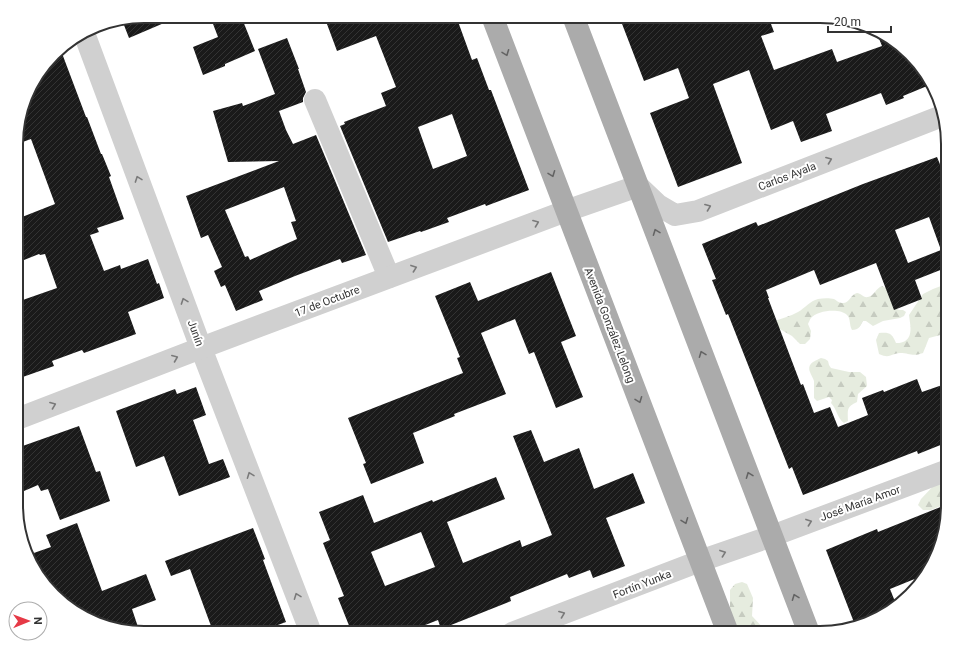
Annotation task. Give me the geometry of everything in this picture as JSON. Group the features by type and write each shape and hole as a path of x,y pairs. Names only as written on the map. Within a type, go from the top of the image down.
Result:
{"main road":[{"name":"Avenida González Lelong","path":"495,23 725,626"},
{"path":"576,23 806,626"}],"street":[{"name":"Junín","path":"86,37 201,348 307,626"},
{"path":"315,100 389,277"},
{"name":"Carlos Ayala","path":"638,186 658,205 675,214 698,211 938,118"},
{"name":"17 de Octubre","path":"23,417 389,277 566,211 638,186"},
{"name":"José María Amor","path":"772,536 941,473"},
{"name":"Fortín Yunka","path":"530,626 700,561 772,536"}],"green space":[{"path":"882,286 890,292 895,308 906,312 904,316 883,321 873,326 866,321 863,321 858,328 852,330 850,320 847,315 840,311 818,313 810,319 808,324 811,331 810,339 805,344 800,344 792,336 778,328 775,321 801,310 812,301 818,299 834,299 840,303 844,303 857,293 868,297"},
{"path":"941,286 941,335 929,338 923,353 914,355 900,353 888,356 879,354 876,340 879,333 890,334 896,343 901,343 906,340 910,334 909,315 923,294"},
{"path":"821,358 828,361 831,368 849,372 860,372 866,377 867,386 858,394 857,402 849,407 848,421 844,423 840,419 831,403 832,400 829,397 817,401 814,398 814,381 809,369 812,363"},
{"path":"941,477 941,506 931,510 923,510 918,505 921,499"},
{"path":"742,582 747,584 753,598 752,616 761,626 736,626 730,614 730,590 735,584"}],"building":[{"path":"164,23 129,38 124,25"},
{"path":"213,23 244,23 255,51 203,75 193,47 218,37"},
{"path":"327,23 459,23 472,60 477,58 489,90 491,90 529,190 486,206 485,204 447,218 449,222 388,242 340,126 345,124 344,122 386,106 381,93 396,87 376,36 337,51","holes":["452,114 467,156 433,169 418,127"]},
{"path":"622,23 771,23 774,32 761,36 774,70 832,49 837,62 882,46 879,38 906,58 927,86 886,105 881,93 826,114 832,131 801,142 793,121 771,130 749,70 713,84 742,163 678,187 650,113 689,98 678,68 644,81"},
{"path":"287,38 306,92 303,102 279,111 293,144 316,135 366,255 342,263 340,259 259,291 263,300 236,311 225,285 221,287 214,271 222,267 208,235 201,238 186,196 279,161 228,162 213,111 242,103 243,106 275,94 258,49","holes":["284,187 296,221 291,222 297,239 250,260 248,256 245,257 225,210"]},
{"path":"62,55 86,117 111,176 109,177 124,219 97,228 99,232 90,235 104,271 120,265 121,269 148,259 164,298 128,312 136,334 84,353 82,350 52,361 54,366 23,377 23,300 57,288 45,254 39,254 24,260 23,257 23,217 55,204 31,139 23,142 27,112 32,97 48,70"},
{"path":"937,157 941,167 941,250 941,270 915,280 922,299 894,310 876,263 820,285 814,270 766,290 801,385 803,384 814,413 830,407 838,427 868,415 862,398 883,390 884,392 917,379 922,392 941,385 941,445 918,454 917,451 803,495 792,467 789,469 728,314 726,315 712,280 716,279 702,244 756,222 758,226 863,184","holes":["929,217 941,250 908,263 895,230"]},
{"path":"551,272 576,336 561,342 583,397 556,408 534,352 529,354 515,319 481,333 506,394 454,414 455,416 413,433 424,463 371,484 363,464 366,463 348,418 463,373 457,358 460,357 435,296 470,282 478,301"},
{"path":"196,387 206,415 193,420 209,464 223,459 230,477 179,496 164,456 136,467 116,411 175,389 177,394"},
{"path":"79,426 96,472 100,471 110,501 60,520 48,489 41,491 38,485 24,491 23,446"},
{"path":"531,430 544,462 579,448 594,489 633,473 645,503 606,518 625,566 593,578 590,570 569,578 567,574 510,597 511,601 448,626 440,626 438,620 423,626 349,626 338,598 344,596 323,543 330,540 319,512 363,495 374,523 496,477 505,499 447,522 463,563 520,540 522,547 552,535 513,436","holes":["421,532 435,567 385,586 371,552"]},
{"path":"941,507 939,529 935,544 929,559 921,572 916,578 890,589 894,601 881,610 854,621 826,550 877,529 878,532"},
{"path":"77,523 102,591 146,574 156,600 132,609 138,626 112,622 97,617 77,606 58,591 43,572 33,553 51,547 46,535"},
{"path":"253,528 286,622 275,626 211,626 190,569 171,576 165,561"}]}
